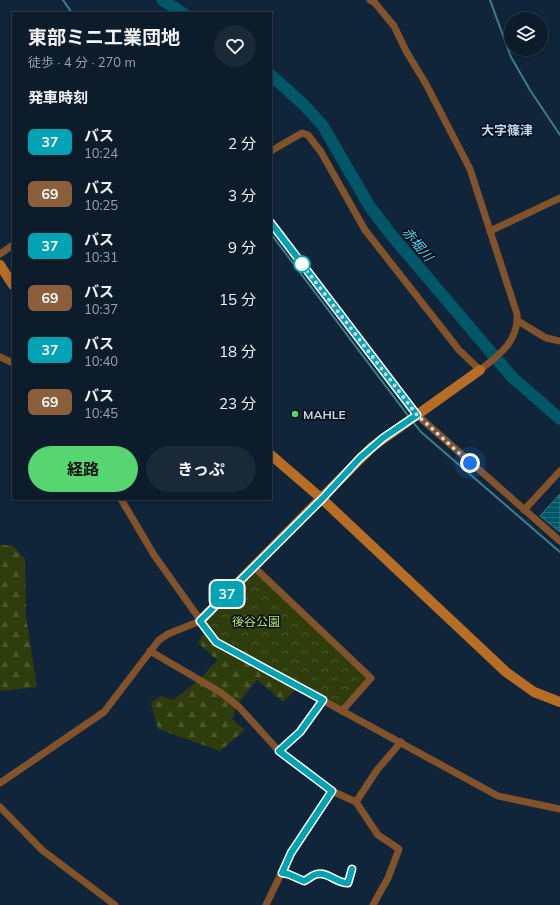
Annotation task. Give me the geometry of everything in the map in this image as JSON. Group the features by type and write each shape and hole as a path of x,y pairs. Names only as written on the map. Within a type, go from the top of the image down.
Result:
{"street":[{"path":"0,783 104,712 159,640 168,634 200,621 372,447 492,361 505,350 514,335 518,321 517,314 470,169 426,84 389,18 375,3 370,0"},
{"path":"272,150 302,132 308,135 321,152 365,230 459,350 480,370"},
{"path":"490,231 560,198"},
{"path":"272,224 417,415 560,541"},
{"path":"0,254 12,246"},
{"path":"0,265 12,283"},
{"path":"518,321 546,338 560,341"},
{"path":"0,357 12,363"},
{"path":"272,456 322,499 506,672 534,692 560,702"},
{"path":"524,510 560,471"},
{"path":"122,500 154,555 216,642 498,796 560,809"},
{"path":"254,567 371,678 342,711"},
{"path":"150,651 220,692 239,707 279,751 332,791 356,802 378,835 399,849 388,878 373,905"},
{"path":"279,751 300,732 323,700"},
{"path":"356,802 377,770 400,742"},
{"path":"266,905 291,853 332,791"},
{"path":"0,807 42,850 115,905"},
{"path":"282,873 304,881 316,874 321,874 344,883 348,883 352,869"}],"green space":[{"path":"0,545 12,545 25,559 26,617 37,687 0,691"},
{"name":"後谷公園","path":"254,567 371,678 342,711 216,642 200,621"},
{"path":"206,629 298,687 283,702 257,680 238,703 232,719 245,730 220,751 158,729 151,703 161,696 173,700 200,679 217,660 198,643"}],"shaded area":[{"path":"560,494 560,532 540,516"}],"waterway":[{"path":"63,0 71,12"},
{"name":"赤堀川","path":"162,0 181,12"},
{"path":"490,0 511,57 530,90 560,135"},
{"name":"赤堀川","path":"272,76 305,106 323,126 370,207 393,237 512,377 560,419"},
{"path":"272,235 409,417"},
{"path":"413,422 421,432 560,552"}],"bus line":[{"name":"37","path":"272,224 417,415 383,438 360,458 322,499 200,621 216,642 323,700 300,732 283,749 279,751 332,791 291,853 282,873 304,881 316,874 321,874 344,883 348,883 352,869"}],"place":[{"name":"MAHLE","path":"295,414"}],"district":[{"name":"大字篠津","path":"507,130"}],"route":[{"path":"302,264 298,259 417,415 470,463"}]}
